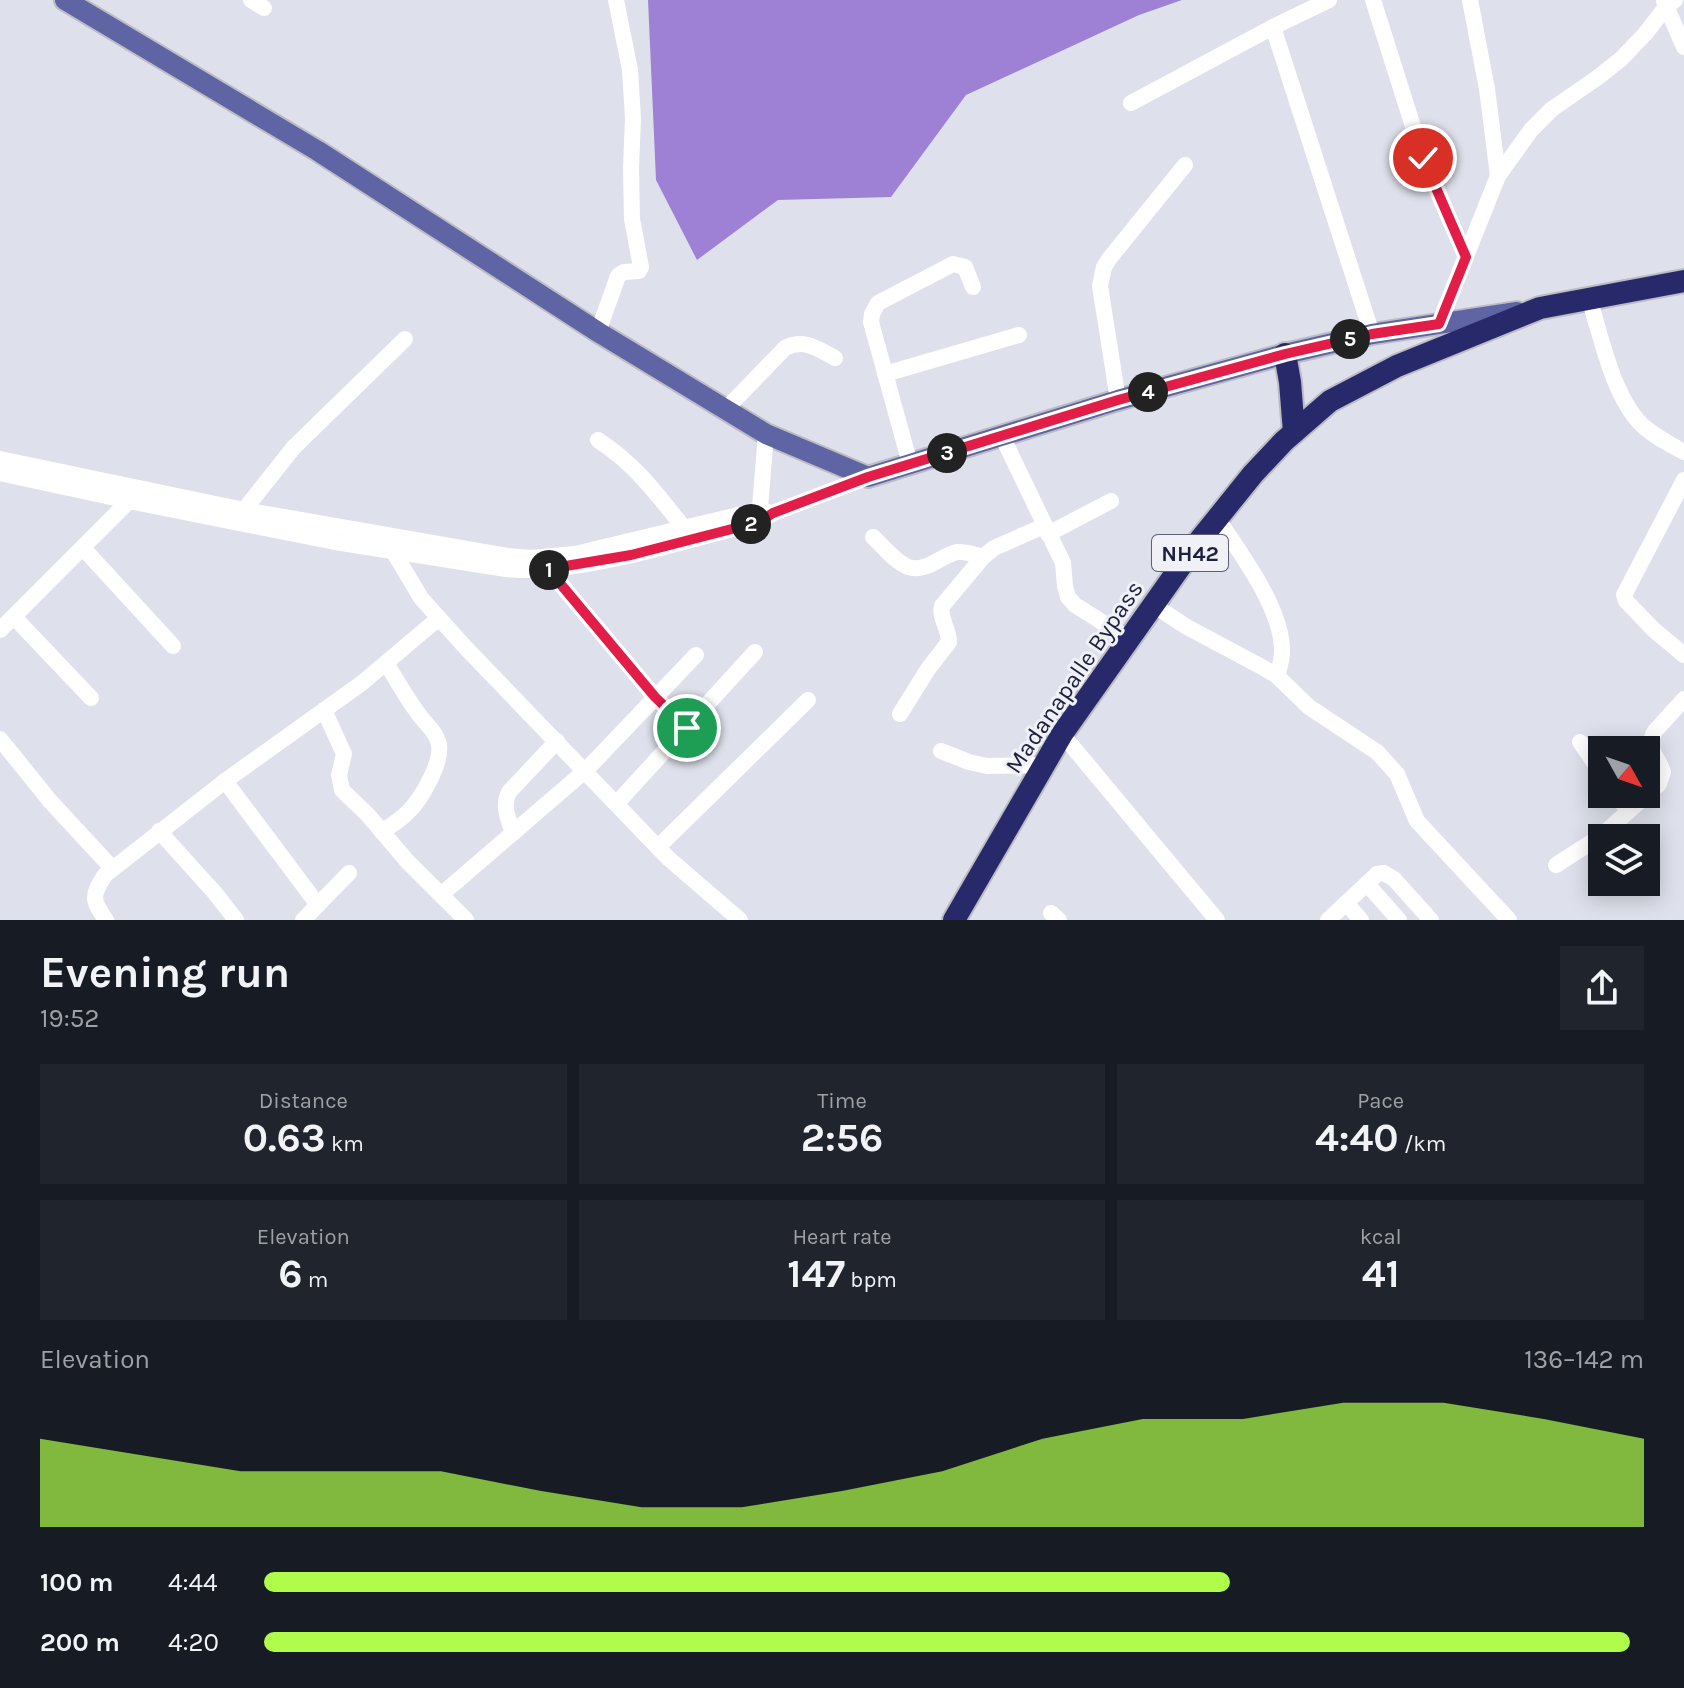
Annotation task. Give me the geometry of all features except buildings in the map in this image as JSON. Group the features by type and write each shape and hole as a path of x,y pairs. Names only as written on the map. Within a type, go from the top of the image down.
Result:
{"highway":[{"name":"NH42","path":"1540,308 1684,281"},
{"name":"Madanapalle Bypass","path":"954,920 1062,734 1195,546 1253,474 1330,401 1397,366 1540,308"},
{"path":"1285,354 1294,432"}],"main road":[{"path":"65,0 318,151 598,332 766,434 868,477 1118,400 1285,354 1372,334 1540,308"}],"street":[{"path":"598,332 618,276 624,272 639,271 641,267 632,219 630,70 616,0"},
{"path":"1131,103 1329,0"},
{"path":"1373,0 1423,158 1466,257"},
{"path":"1470,0 1487,89 1498,176"},
{"path":"1439,324 1498,176 1531,130 1552,109 1621,59 1645,34 1668,2"},
{"path":"1668,2 1684,47"},
{"path":"1273,27 1372,334"},
{"path":"1118,400 1101,276 1109,259 1185,165"},
{"path":"910,464 871,322 872,314 878,303 953,264 965,267 973,287"},
{"path":"1589,298 1618,390 1630,412 1654,435 1684,452"},
{"path":"885,374 1019,335"},
{"path":"244,510 294,447 405,339"},
{"path":"726,409 793,343 809,345 835,358"},
{"path":"763,515 766,434"},
{"path":"1002,436 1063,563 1068,597 1075,605 1129,639"},
{"path":"598,440 635,469 684,528"},
{"path":"0,459 506,569 548,569 631,555 763,515 868,477"},
{"path":"0,473 335,542 388,543 531,558 575,554 684,528 763,515"},
{"path":"1684,480 1624,595 1654,630 1684,655"},
{"path":"0,630 143,488"},
{"path":"900,714 949,642 941,614 942,606 983,557 994,548 1046,530 1111,501"},
{"path":"1217,518 1261,586 1279,628 1283,653 1277,676"},
{"path":"873,537 909,567 919,568 956,552 983,557"},
{"path":"388,543 421,598 465,647 729,917"},
{"path":"83,548 173,646"},
{"path":"548,569 655,697 687,728"},
{"path":"1153,605 1277,676 1309,707 1370,745 1397,774 1417,821 1509,920"},
{"path":"14,617 91,698"},
{"path":"106,920 95,903 95,891 112,868 225,781 362,683 439,618"},
{"path":"617,803 755,652"},
{"path":"442,894 586,770 696,655"},
{"path":"382,832 407,813 419,799 428,785 440,752 436,736 386,663"},
{"path":"1556,865 1601,836 1659,784 1663,777 1662,767 1650,743 1651,737 1684,699"},
{"path":"658,847 808,700"},
{"path":"324,710 344,754 339,775 342,790 466,920"},
{"path":"1062,734 1217,920"},
{"path":"0,739 50,801 112,868"},
{"path":"513,833 504,801 557,741"},
{"path":"1580,742 1588,754"},
{"path":"941,751 987,766 1043,765"},
{"path":"225,781 318,905"},
{"path":"159,831 236,920"},
{"path":"303,920 349,873"},
{"path":"1328,920 1377,874 1389,875 1431,920"},
{"path":"1367,884 1399,920"},
{"path":"1346,903 1361,920"}],"shaded area":[{"path":"648,0 1182,0 1139,15 966,95 891,197 778,200 697,260 656,180"}],"route":[{"path":"687,728 655,697 548,569 631,555 759,522 773,513 868,477 1118,400 1285,354 1372,334 1439,324 1466,257 1423,158"}]}
